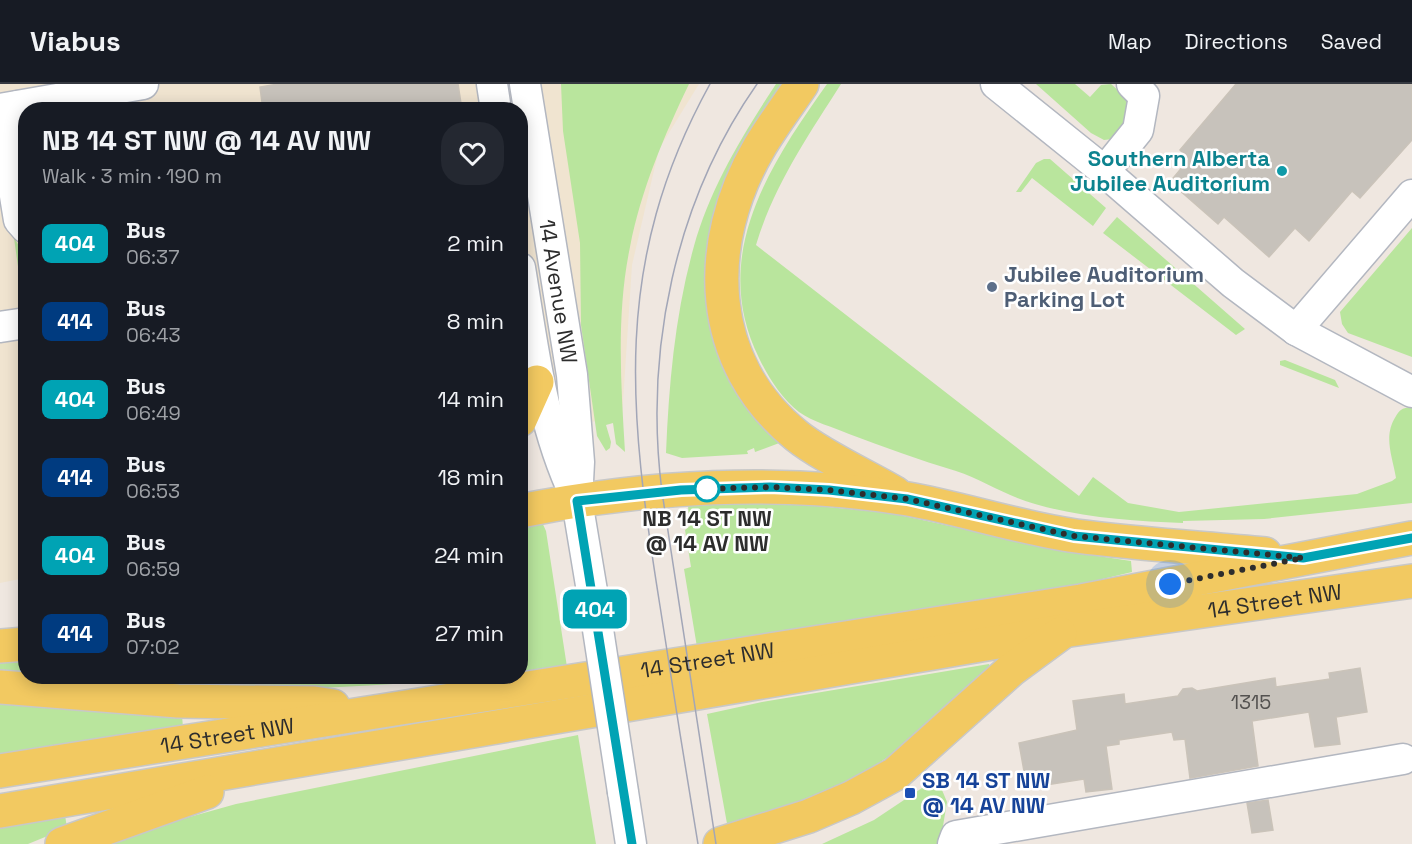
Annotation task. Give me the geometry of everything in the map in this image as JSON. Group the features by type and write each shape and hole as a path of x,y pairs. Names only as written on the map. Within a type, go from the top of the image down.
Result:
{"main road":[{"path":"802,84 758,150 738,194 723,247 722,309 741,370 763,403 798,437 907,499"},
{"path":"528,402 537,382"},
{"path":"528,510 577,501 681,490 770,487 829,490 907,499 1074,536 1303,558"},
{"name":"14 Street NW","path":"0,771 1081,601 1412,538"},
{"name":"14 Street NW","path":"0,811 1063,631 1412,581"},
{"path":"720,844 750,839 851,798 895,774 1011,670 1063,631"},
{"path":"0,646 18,645"},
{"path":"0,687 69,695 178,701 314,702 367,713"},
{"path":"62,844 96,830 202,795 236,772"}],"street":[{"path":"21,102 143,84"},
{"path":"492,84 495,102"},
{"name":"14 Avenue NW","path":"525,84 528,102"},
{"path":"533,134 544,84"},
{"path":"996,84 1104,172 1233,283 1296,330 1412,392"},
{"path":"1104,172 1138,130 1144,96 1132,84"},
{"path":"14,103 18,120"},
{"path":"14,103 7,147 18,214"},
{"name":"14 Avenue NW","path":"528,103 572,375 579,462 577,501 632,844"},
{"path":"1296,330 1412,195"},
{"name":"14 Avenue NW","path":"528,322 537,382 555,452 577,501"},
{"path":"0,327 18,324"},
{"path":"953,844 956,836 1403,759"}],"shaded area":[{"path":"0,84 699,84 659,149 632,265 622,417 528,432 528,102 18,102 18,579 0,583"}],"green space":[{"path":"561,84 689,84 654,164 640,205 630,247 621,324 625,452 616,444 613,423 606,425 611,442 610,448 606,451 597,436 581,325 580,243 563,131"},
{"path":"776,84 789,84 721,194 709,235 705,272 707,304 713,333 782,442 755,452 754,448 747,451 748,454 682,458 666,453 674,349 687,272 701,224 718,182"},
{"path":"827,84 841,84 782,181 756,245 1079,496 1093,477 1128,503 1179,512 1357,494 1396,478 1390,446 1390,431 1399,412 1402,409 1412,408 1412,503 1264,519 1183,521 1183,523 1090,516 1025,501 966,475 817,422 799,412 781,394 767,373 745,320 740,284 743,248 752,214 767,180 805,115"},
{"path":"1036,84 1075,84 1090,97 1101,85 1111,84 1130,101 1121,138 1104,140 1091,133"},
{"path":"1050,159 1106,208 1093,226 1032,178 1021,192 1016,192 1036,163"},
{"path":"1117,217 1245,329 1236,335 1103,233"},
{"path":"1412,228 1412,357 1348,333 1342,324 1340,312"},
{"path":"14,238 18,244 18,266"},
{"path":"1285,360 1335,380 1339,388 1280,365 1280,361"},
{"path":"776,502 890,513 1065,551 1131,561 1132,572 1073,586 697,647 684,569 691,567 685,530 690,526 688,506"},
{"path":"541,520 546,531 567,667 528,672 528,523"},
{"path":"18,660 18,676 0,674 0,662"},
{"path":"989,664 991,669 949,708 885,759 820,794 728,829 707,714 762,702"},
{"path":"96,684 392,684 241,689"},
{"path":"0,699 182,715 183,728 0,759"},
{"path":"578,735 596,844 93,844 236,804"},
{"path":"937,778 947,802 940,844 822,844 874,820"},
{"path":"65,815 67,828 28,844 0,844 0,826"}],"building":[{"path":"278,84 458,84 461,102 262,102 260,87"},
{"name":"Southern Alberta Jubilee Auditorium","path":"1236,84 1412,84 1412,140 1360,198 1352,191 1309,241 1295,228 1269,257 1224,217 1218,224 1170,182 1189,159 1180,150"},
{"path":"1360,668 1367,712 1336,717 1340,744 1315,747 1309,712 1252,721 1258,766 1190,778 1185,739 1174,740 1172,732 1119,740 1119,744 1106,746 1112,789 1086,792 1084,779 1027,788 1019,743 1077,730 1073,701 1124,694 1125,704 1178,696 1183,689 1192,688 1197,691 1275,678 1276,687 1330,679 1329,673"},
{"path":"1268,800 1273,830 1252,833 1247,803"}],"tram line":[{"path":"698,844 649,535 636,403 636,340 642,277 656,214 678,150 710,84"},
{"path":"716,844 662,492 658,439 658,385 663,332 672,279 686,227 705,177 729,129 757,84"}],"bus line":[{"name":"404","path":"632,844 577,501 681,490 770,487 829,490 907,499 1074,536 1303,558 1412,538"}],"place":[{"name":"Southern Alberta Jubilee Auditorium","path":"1282,171"},
{"name":"Jubilee Auditorium Parking Lot","path":"992,287"},
{"name":"NB 14 ST NW @ 14 AV NW","path":"707,489"},
{"name":"SB 14 ST NW @ 14 AV NW","path":"910,793"}],"route":[{"path":"707,489 704,489 770,487 829,490 907,499 1074,536 1303,558 1170,584"}]}
